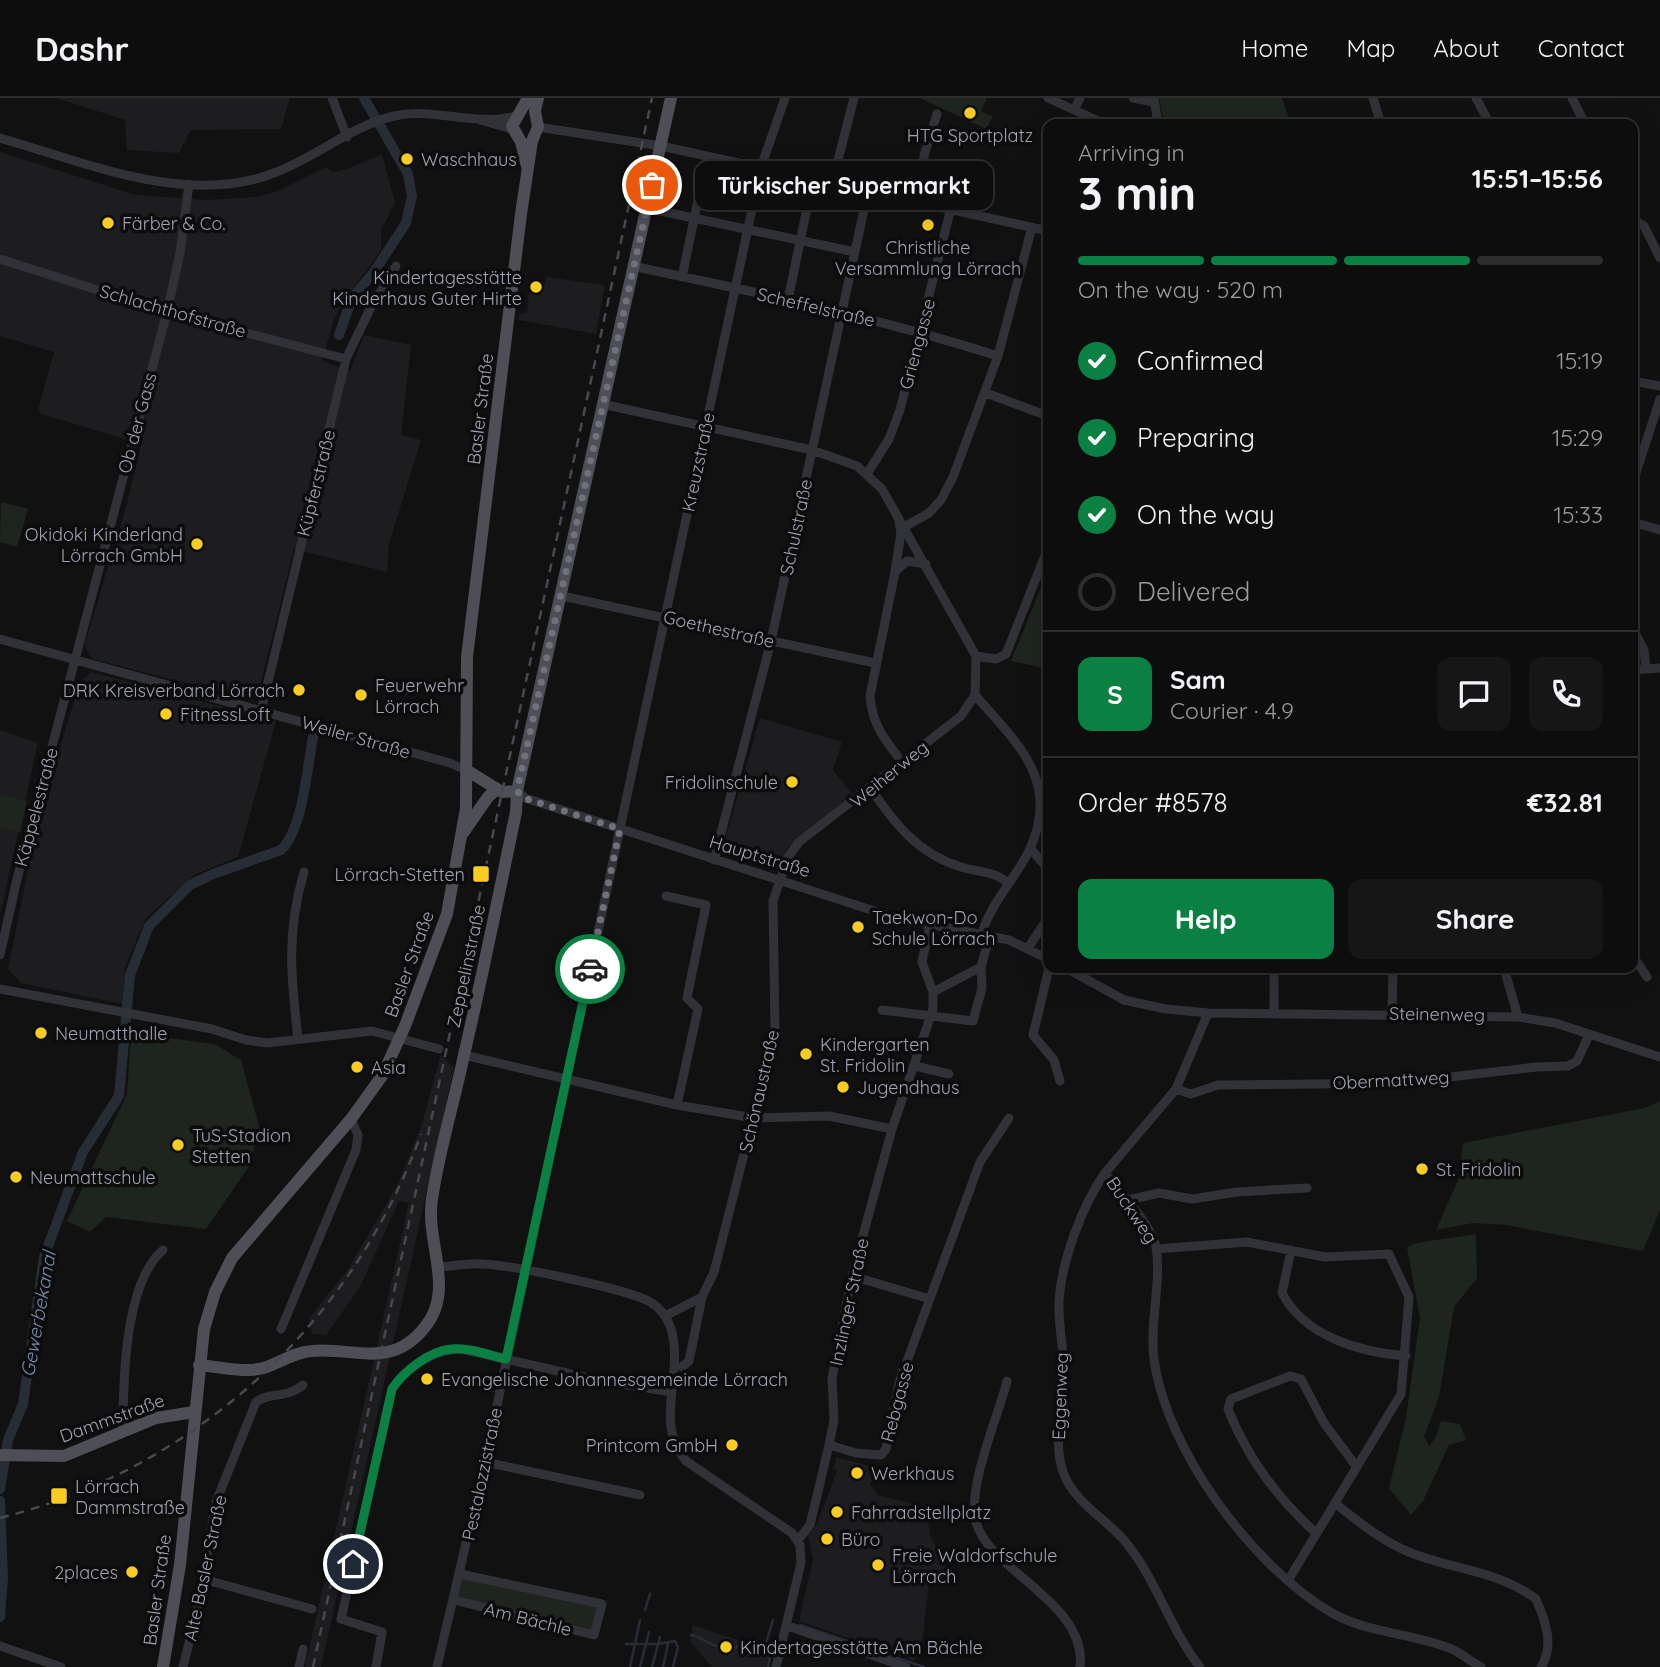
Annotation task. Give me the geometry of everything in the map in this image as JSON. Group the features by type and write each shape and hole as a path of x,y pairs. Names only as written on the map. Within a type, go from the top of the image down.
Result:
{"main road":[{"name":"Basler Straße","path":"527,170 515,133 517,115 528,98"},
{"name":"Basler Straße","path":"163,1667 180,1565 199,1365 207,1313 232,1258 351,1119 382,1076 400,1038 444,922 463,834 468,771 467,657 527,170 537,126 538,98"},
{"name":"Zeppelinstraße","path":"440,1267 431,1232 431,1204 516,812 517,791 671,98"},
{"path":"515,133 526,138 537,126 528,112 517,115"},
{"name":"Hauptstraße","path":"468,771 497,789 512,793 517,791"},
{"path":"463,834 488,797 497,789"},
{"path":"199,1365 253,1370 313,1351 360,1356 390,1351 411,1342 427,1325 436,1302 440,1267"},
{"name":"Dammstraße","path":"0,1455 64,1456 156,1418 194,1412"}],"street":[{"path":"332,98 347,137"},
{"name":"Kreuzstraße","path":"620,829 761,167 785,98"},
{"path":"832,183 853,98"},
{"path":"1048,98 1094,119"},
{"path":"1074,110 1080,98"},
{"path":"1133,98 1154,100 1157,119"},
{"path":"1373,98 1379,119"},
{"path":"1476,98 1487,119"},
{"path":"1572,98 1582,119"},
{"path":"0,138 134,176 189,184 243,181 273,174 386,118 415,113 475,119 517,115"},
{"path":"915,201 925,152 937,114"},
{"path":"475,119 515,133"},
{"path":"537,126 661,146 1043,230"},
{"path":"682,277 707,157"},
{"path":"788,300 813,179"},
{"name":"Ob der Gass","path":"75,660 167,312 180,253 189,184"},
{"name":"Schulstraße","path":"714,860 771,641 868,191"},
{"path":"646,208 855,252"},
{"name":"Griengasse","path":"867,474 889,439 921,332 951,208"},
{"path":"1638,222 1644,226 1660,258"},
{"path":"904,527 929,513 941,500 986,393 1032,227"},
{"name":"Schlachthofstraße","path":"0,259 167,312 346,359"},
{"name":"Küpferstraße","path":"261,711 346,359 371,307 396,265"},
{"name":"Scheffelstraße","path":"632,266 842,312 921,332 998,356"},
{"path":"1638,382 1660,386"},
{"path":"986,393 1043,414"},
{"path":"1638,469 1660,399"},
{"path":"602,404 813,450 839,458 867,474 882,489 976,656 975,695 1021,746 1031,763 1043,805"},
{"path":"898,517 901,533 895,572 870,696 871,716 877,729 902,762"},
{"path":"1638,523 1660,530"},
{"path":"895,572 907,561 926,564"},
{"path":"976,656 996,659 1006,654 1043,561"},
{"name":"Goethestraße","path":"562,596 875,663"},
{"name":"Weiler Straße","path":"0,639 450,763 468,771"},
{"path":"1638,639 1644,650 1646,669"},
{"name":"Käppelestraße","path":"0,955 75,660"},
{"path":"1638,670 1660,668"},
{"name":"Weiherweg","path":"780,880 792,849 961,716 975,695"},
{"path":"870,789 910,840 927,852 963,867 999,875 1007,882"},
{"name":"Hauptstraße","path":"517,791 524,798 714,860 893,916 986,934 1028,948 1043,956"},
{"path":"882,1010 973,1021 982,988 981,967 986,934 1007,882 1030,848 1043,813"},
{"name":"Pestalozzistraße","path":"437,1667 485,1462 523,1270 620,829"},
{"path":"1030,848 1043,863"},
{"path":"298,1039 289,957 295,903 304,872"},
{"name":"Schönaustraße","path":"682,1367 689,1361 702,1297 714,1272 775,1032 771,919 780,880"},
{"path":"666,896 706,905 687,998 698,1009 677,1105"},
{"name":"Inzlinger Straße","path":"797,1540 810,1525 830,1445 834,1420 832,1378 852,1276 892,1129 930,1017 933,992 922,962 930,923"},
{"path":"1028,948 1043,926"},
{"path":"1638,964 1647,977"},
{"path":"933,992 981,967"},
{"path":"1048,973 1033,1035 1054,1060 1060,1081"},
{"path":"1083,973 1124,1000 1208,1013"},
{"path":"1273,973 1274,1012"},
{"path":"1392,1014 1393,973"},
{"path":"1505,973 1518,1017"},
{"path":"0,989 212,1028 267,1044 372,1031 439,1049"},
{"name":"Steinenweg","path":"1208,1013 1518,1017 1555,1023 1660,1057"},
{"name":"Buckweg","path":"1208,1013 1176,1089 1105,1173 1128,1200 1156,1248 1247,1242 1325,1257 1389,1254 1409,1297 1406,1356"},
{"name":"Obermattweg","path":"1176,1089 1191,1094 1218,1085 1398,1083 1536,1067 1568,1066 1577,1061 1589,1035"},
{"path":"464,1055 567,1077 677,1105 754,1118 829,1116 892,1129"},
{"path":"915,1066 948,1074"},
{"name":"Rebgasse","path":"830,1445 881,1455 886,1449 899,1383 980,1162 1009,1118"},
{"path":"281,1329 356,1150 358,1135 351,1119"},
{"name":"Eggenweg","path":"1105,1173 1067,1254 1061,1279 1059,1304 1064,1371 1058,1443 1063,1472 1075,1495 1123,1539 1142,1565 1171,1624 1200,1667"},
{"path":"1128,1200 1158,1193 1192,1199 1237,1192 1307,1188"},
{"path":"1156,1248 1153,1353 1160,1390 1188,1454 1213,1497 1246,1540 1289,1579 1333,1613 1398,1636 1452,1650 1481,1667"},
{"path":"123,1432 125,1357 130,1326 149,1265 163,1250"},
{"path":"1289,1579 1398,1401 1406,1356 1373,1352 1341,1342 1301,1316 1282,1293 1291,1250"},
{"path":"440,1267 479,1263 523,1270 642,1298 665,1316 674,1349 670,1433 677,1451 708,1476 778,1522 797,1540 801,1563 776,1667"},
{"path":"852,1276 930,1299"},
{"path":"665,1316 702,1297"},
{"path":"376,1667 382,1632 341,1619 392,1389 413,1366 444,1350 461,1349 621,1384 671,1392"},
{"path":"1316,1533 1296,1515 1248,1452 1228,1409 1231,1399 1295,1376 1301,1379 1324,1423 1356,1466"},
{"path":"1007,1381 975,1494 976,1523 992,1547 1066,1618 1078,1643 1080,1667"},
{"name":"Alte Basler Straße","path":"183,1667 203,1579 216,1502 256,1402 261,1398 293,1393 303,1385"},
{"path":"485,1462 640,1495"},
{"path":"1336,1504 1377,1535 1410,1553 1482,1572 1525,1591 1536,1599 1547,1628 1548,1642 1541,1667"},
{"name":"Am Bächle","path":"454,1600 594,1635 601,1604 460,1574"},
{"path":"203,1579 312,1609"},
{"path":"788,1626 906,1667"},
{"path":"0,1646 61,1667"},
{"path":"299,1667 303,1649"}],"shaded area":[{"path":"56,98 290,98 281,129 191,130 179,153 127,150 125,120"},
{"name":"HTG Sportplatz","path":"920,98 987,98 981,111 993,116 986,129"},
{"path":"1159,98 1282,98 1289,119 1163,119"},
{"path":"0,152 136,195 205,200 257,197 278,191 326,167 333,172 347,169 382,154 395,203 381,230 381,251 343,301 333,322 322,361 350,371 364,335 411,345 401,435 421,440 389,544 387,572 294,549 260,686 255,693 243,696 228,694 93,659 86,649 85,643 127,504 141,444 42,414 38,410 54,352 0,336"},
{"path":"546,277 605,285 596,334 519,320 519,314 527,313 530,283 545,284"},
{"path":"1,502 28,509 17,547 0,542"},
{"path":"1043,582 1043,668 1011,661"},
{"path":"91,672 276,721 238,857 194,875 146,918 125,967 123,1004 21,983 8,969 33,846 56,760 80,682"},
{"name":"Fridolinschule","path":"760,718 842,742 833,770 852,794 788,847 778,867 751,858 724,843"},
{"path":"0,730 38,743 0,915"},
{"path":"0,794 27,801 20,833 0,828"},
{"name":"TuS-Stadion Stetten","path":"131,1033 214,1044 241,1060 259,1126 250,1165 206,1229 106,1217 90,1232 67,1221 127,1094"},
{"path":"441,1054 454,1068 321,1667 305,1667 409,1203 399,1201 360,1287 326,1335 312,1334 309,1318 347,1271 398,1184 421,1127"},
{"path":"1660,1101 1660,1210 1643,1251 1506,1225 1473,1223 1436,1230 1459,1178 1463,1143 1645,1108"},
{"path":"1476,1234 1477,1278 1454,1307 1439,1397 1424,1437 1429,1446 1436,1437 1441,1421 1460,1424 1466,1440 1449,1445 1423,1501 1411,1515 1389,1488 1406,1418 1420,1318 1407,1247 1416,1243"},
{"name":"Freie Waldorfschule Lörrach","path":"836,1457 878,1468 875,1482 871,1481 870,1484 878,1495 926,1507 930,1535 947,1570 940,1576 930,1575 923,1636 915,1661 799,1621 813,1559 808,1535 817,1524 835,1476 837,1470 833,1469"},
{"path":"460,1574 602,1604 594,1635 454,1600"},
{"name":"Kindertagesstätte Am Bächle","path":"693,1625 772,1652 768,1667 712,1667 690,1641"}],"waterway":[{"name":"Gewerbekanal","path":"339,335 352,298 374,272 406,223 412,196 408,174 364,98"},
{"name":"Gewerbekanal","path":"0,1489 8,1440 23,1404 44,1257 83,1152 119,1096 130,975 149,926 190,885 281,850 299,813 313,737"},
{"name":"Gewerbekanal","path":"0,1501 3,1578 0,1617"},
{"path":"645,1610 650,1594"},
{"path":"630,1667 640,1620"},
{"path":"691,1635 717,1646 757,1646 766,1643 773,1620"},
{"path":"800,1625 924,1667"},
{"path":"640,1667 649,1632"},
{"path":"652,1667 660,1637"},
{"path":"626,1644 675,1641 678,1647 673,1667"},
{"path":"663,1667 668,1644"},
{"path":"764,1652 770,1658 768,1667"}],"railway":[{"path":"313,1667 652,98"},
{"path":"0,1518 71,1495 138,1464 201,1425 258,1378 309,1326 354,1267 391,1203 421,1134"}],"way so far":[{"path":"590,969 620,829 524,798 517,791 521,786 602,404 652,185"}],"place":[{"name":"HTG Sportplatz","path":"970,113"},
{"name":"Waschhaus","path":"407,159"},
{"name":"Türkischer Supermarkt","path":"652,185"},
{"name":"Färber & Co.","path":"108,223"},
{"name":"Christliche Versammlung Lörrach","path":"928,225"},
{"name":"Kindertagesstätte Kinderhaus Guter Hirte","path":"536,287"},
{"name":"Okidoki Kinderland Lörrach GmbH","path":"197,544"},
{"name":"DRK Kreisverband Lörrach","path":"299,690"},
{"name":"Feuerwehr Lörrach","path":"361,695"},
{"name":"FitnessLoft","path":"166,714"},
{"name":"Fridolinschule","path":"792,782"},
{"name":"Lörrach-Stetten","path":"481,874"},
{"name":"Taekwon-Do Schule Lörrach","path":"858,927"},
{"name":"Neumatthalle","path":"41,1033"},
{"name":"Kindergarten St. Fridolin","path":"806,1054"},
{"name":"Asia","path":"357,1067"},
{"name":"Jugendhaus","path":"843,1087"},
{"name":"TuS-Stadion Stetten","path":"178,1145"},
{"name":"St. Fridolin","path":"1422,1169"},
{"name":"Neumattschule","path":"16,1177"},
{"name":"Evangelische Johannesgemeinde Lörrach","path":"427,1379"},
{"name":"Printcom GmbH","path":"732,1445"},
{"name":"Werkhaus","path":"857,1473"},
{"name":"Lörrach Dammstraße","path":"59,1496"},
{"name":"Fahrradstellplatz","path":"837,1512"},
{"name":"Büro","path":"827,1539"},
{"name":"Freie Waldorfschule Lörrach","path":"878,1565"},
{"name":"2places","path":"132,1572"},
{"name":"Kindertagesstätte Am Bächle","path":"726,1647"}],"route":[{"path":"353,1564 392,1389 399,1377 413,1366 444,1350 461,1349 506,1359 523,1270 590,969"}]}
